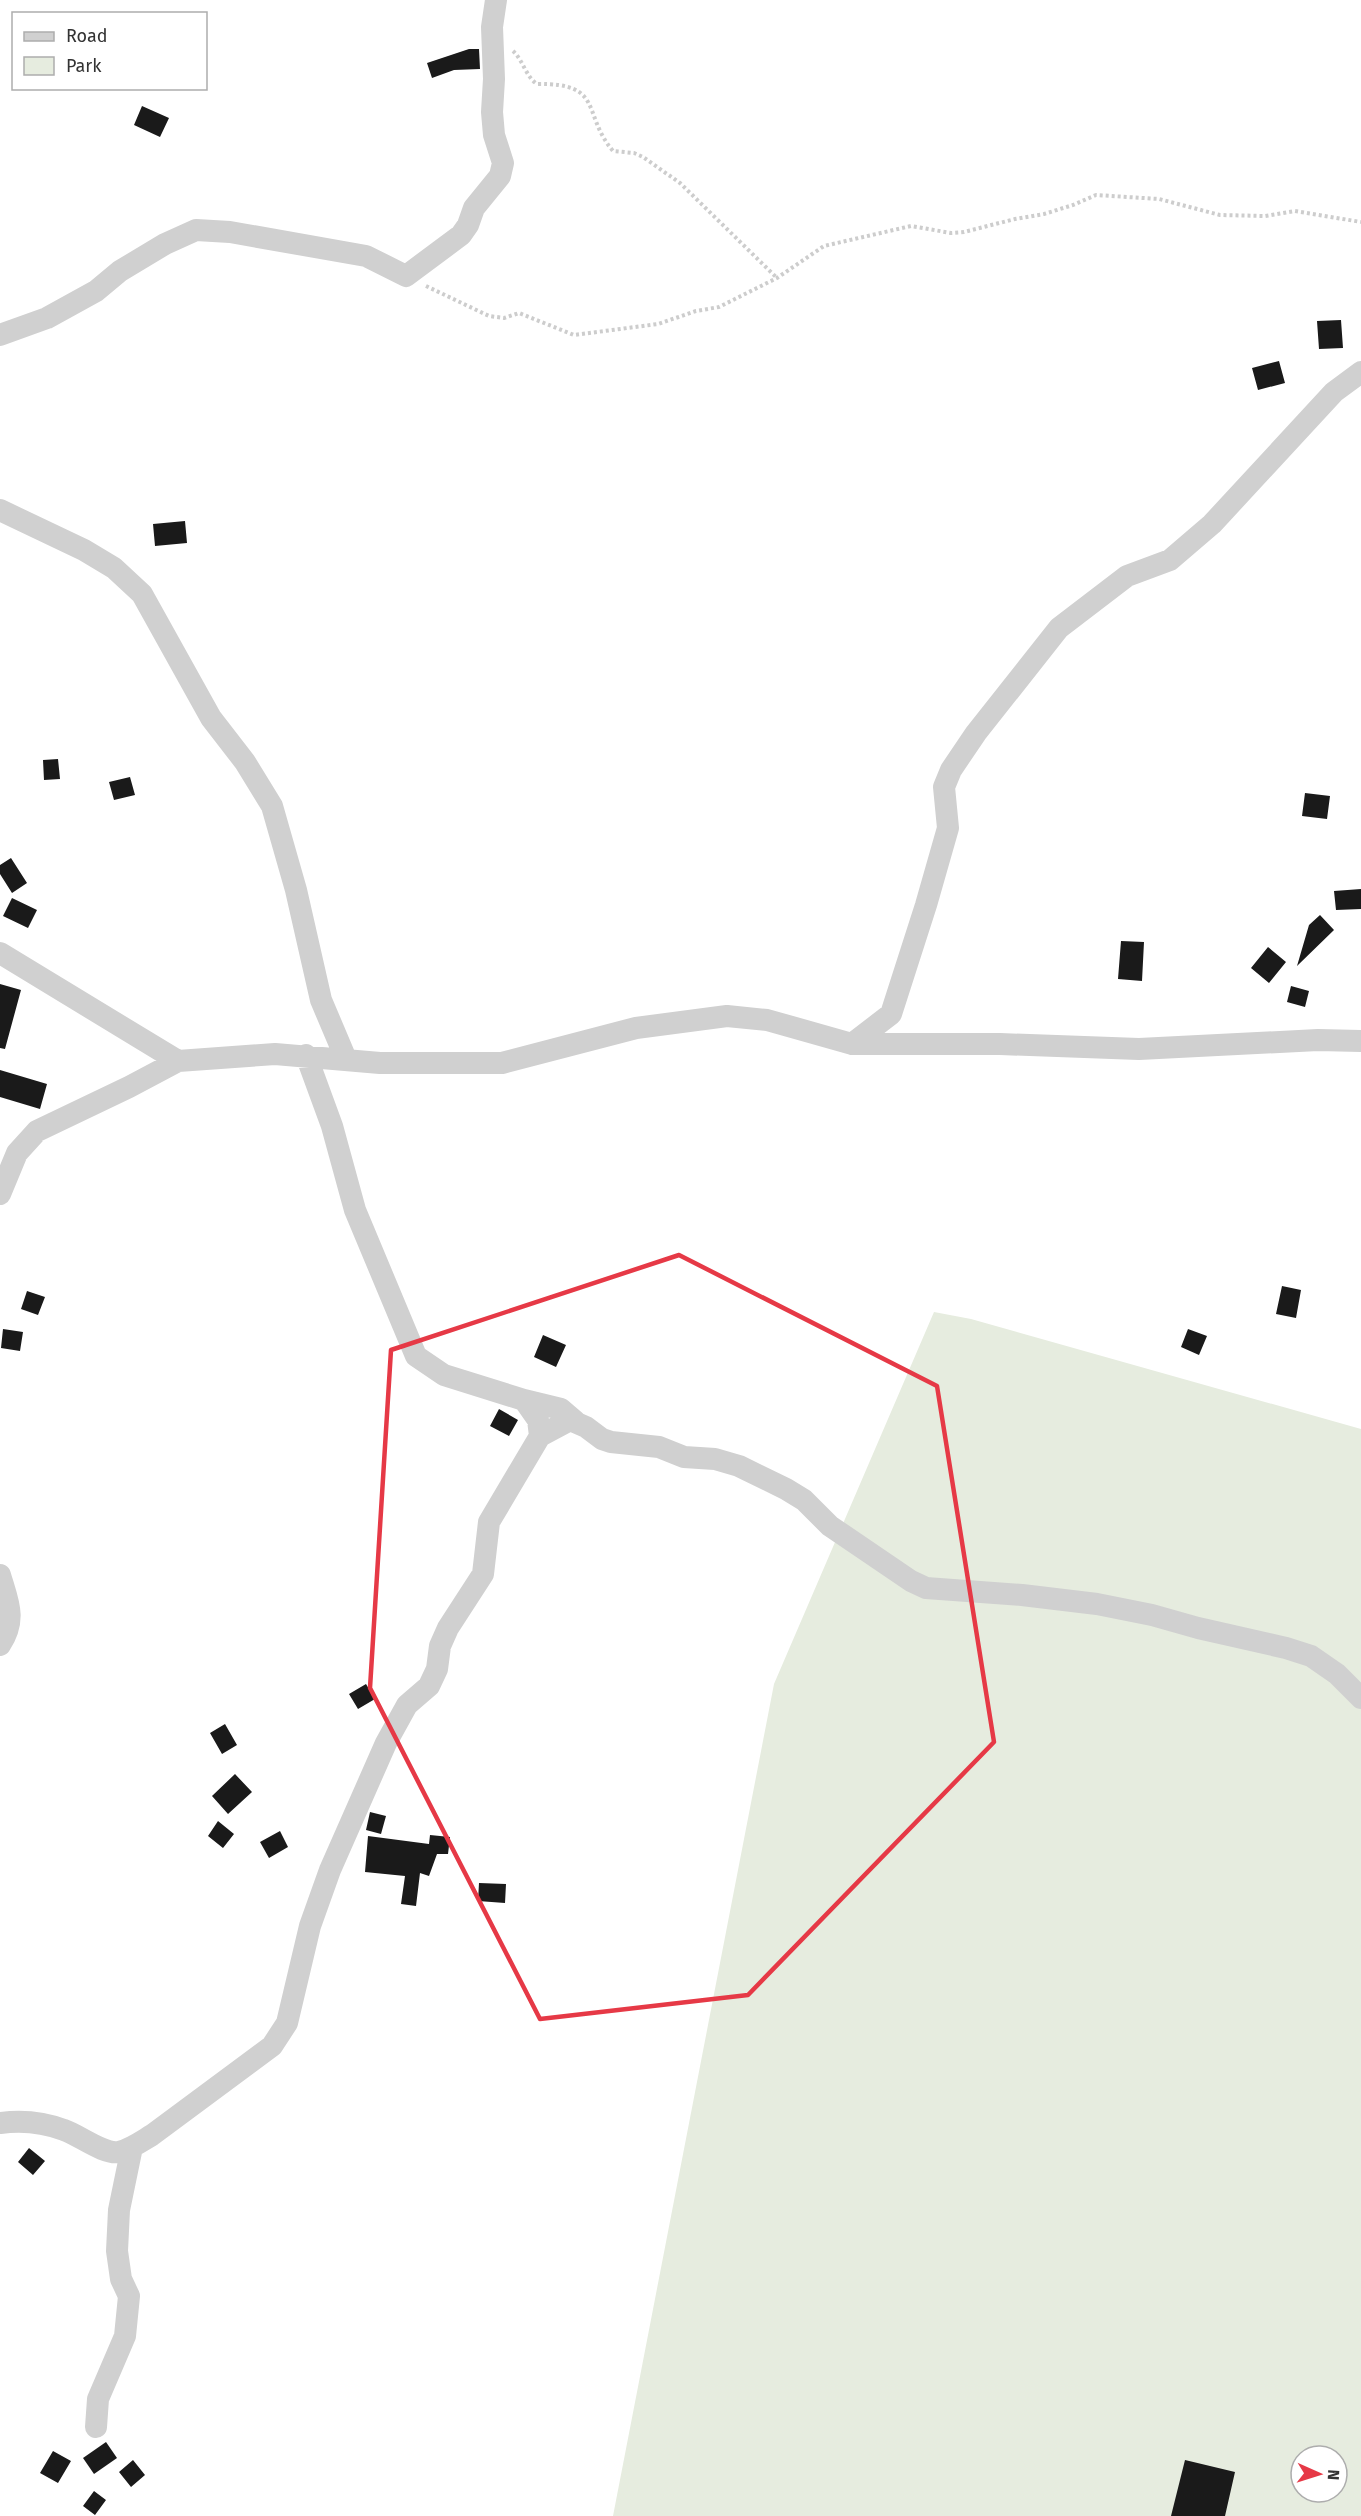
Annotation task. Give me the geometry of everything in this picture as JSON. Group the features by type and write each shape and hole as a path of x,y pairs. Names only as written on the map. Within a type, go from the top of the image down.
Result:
{"street":[{"path":"0,335 47,318 96,291 120,271 165,244 196,230 230,232 366,256 406,276 461,235 468,225 474,208 500,176 502,163 494,135 492,112 495,42 492,27 496,0"},
{"path":"852,1044 891,1014 948,828 944,787 951,770 976,733 1059,628 1127,576 1170,560 1212,524 1334,392 1361,372"},
{"path":"0,510 84,550 114,568 142,594 211,718 245,762 272,806 296,890 321,1000 346,1059"},
{"path":"0,953 178,1061"},
{"path":"0,1194 16,1153 37,1131 178,1061 275,1054 444,1065 502,1063 636,1028 727,1016 767,1020 852,1044 1000,1044 1140,1049 1318,1040 1361,1041"},
{"path":"306,1055 332,1126 355,1210 416,1356 444,1374 524,1400 561,1409 602,1439 659,1447 684,1457 715,1459 748,1470 795,1494 830,1526 911,1581 926,1588 1022,1595 1097,1604 1286,1648 1311,1656 1337,1674 1361,1698"},
{"path":"524,1400 538,1420 540,1436"},
{"path":"0,2123 37,2122 65,2130 104,2150 117,2152 132,2147 273,2046 287,2023 310,1926 330,1870 386,1743 408,1704 429,1686 437,1669 440,1646 448,1628 483,1574 489,1522 540,1436 563,1422 575,1421"},
{"path":"0,1575 11,1618 8,1632 0,1645"},
{"path":"96,2427 98,2398 125,2336 129,2296 121,2279 117,2251 119,2211 132,2147"}],"path":[{"path":"495,42 509,48 521,58 532,81 537,84 576,88 587,99 602,137 613,151 634,153 643,157 680,183 777,278"},
{"path":"406,276 489,316 504,318 519,313 574,335 658,324 696,310 719,307 777,278 824,246 911,226 951,233 964,232 1044,214 1096,195 1159,199 1220,215 1265,216 1295,211 1361,222"}],"highlighted area":[{"path":"679,1255 937,1386 994,1742 748,1995 540,2019 370,1688 391,1350"}],"green space":[{"path":"934,1312 971,1319 1361,1429 1361,2516 613,2516 774,1684"}],"building":[{"path":"469,49 479,49 480,69 454,70 432,78 427,63"},
{"path":"142,106 169,118 160,137 134,125"},
{"path":"1341,320 1343,348 1319,349 1317,321"},
{"path":"1279,361 1285,383 1258,390 1252,368"},
{"path":"185,521 187,543 155,546 153,524"},
{"path":"58,759 60,779 44,780 43,760"},
{"path":"130,777 135,795 114,800 109,782"},
{"path":"1305,793 1330,796 1327,819 1302,816"},
{"path":"11,858 27,883 12,893 0,874 0,865"},
{"path":"1361,889 1361,909 1336,910 1334,891"},
{"path":"12,898 37,910 28,928 3,916"},
{"path":"1320,915 1334,930 1297,966 1309,925"},
{"path":"1121,941 1144,942 1142,981 1118,979"},
{"path":"1268,947 1286,962 1269,983 1251,968"},
{"path":"0,984 21,990 5,1049 0,1048"},
{"path":"1291,986 1309,991 1305,1007 1287,1002"},
{"path":"0,1070 47,1084 40,1109 0,1097"},
{"path":"1282,1286 1301,1290 1296,1318 1276,1314"},
{"path":"27,1291 45,1297 38,1315 21,1309"},
{"path":"3,1329 23,1332 20,1351 1,1348"},
{"path":"1188,1329 1207,1336 1199,1355 1181,1347"},
{"path":"543,1335 566,1345 556,1367 534,1357"},
{"path":"499,1409 518,1420 509,1436 490,1426"},
{"path":"366,1684 375,1699 358,1709 349,1694"},
{"path":"225,1724 237,1745 222,1754 210,1733"},
{"path":"235,1774 252,1792 228,1814 212,1796"},
{"path":"370,1812 386,1816 381,1834 366,1830"},
{"path":"218,1821 234,1834 223,1848 208,1836"},
{"path":"280,1831 288,1847 269,1858 260,1842"},
{"path":"430,1835 450,1837 448,1854 437,1854 429,1876 420,1873 416,1906 401,1904 405,1876 365,1872 368,1836 429,1844"},
{"path":"479,1883 506,1884 505,1903 478,1901"},
{"path":"29,2148 45,2161 33,2175 18,2162"},
{"path":"106,2442 117,2458 94,2474 83,2458"},
{"path":"53,2451 71,2461 58,2483 40,2473"},
{"path":"133,2460 145,2475 131,2487 119,2472"},
{"path":"1185,2460 1235,2472 1225,2516 1171,2516"},
{"path":"94,2491 106,2500 95,2515 83,2506"}]}
